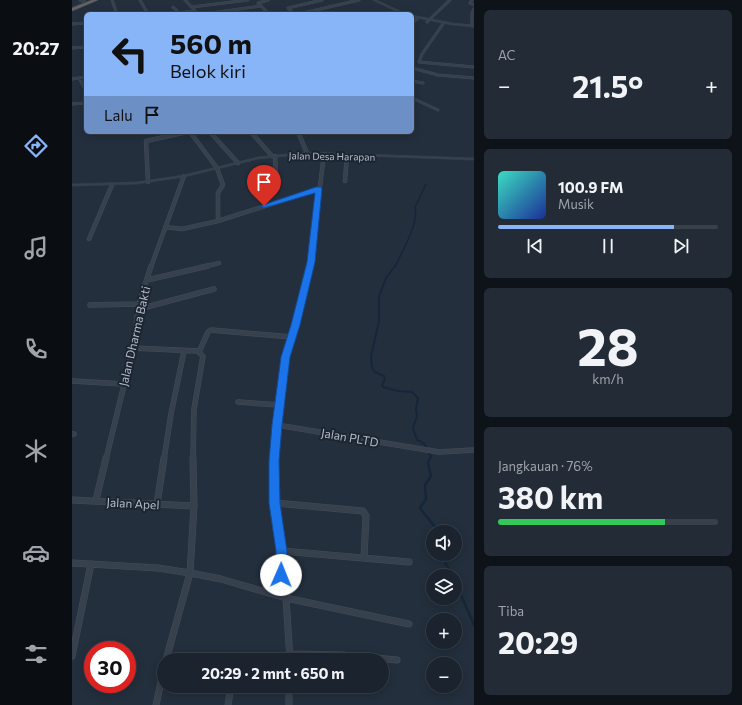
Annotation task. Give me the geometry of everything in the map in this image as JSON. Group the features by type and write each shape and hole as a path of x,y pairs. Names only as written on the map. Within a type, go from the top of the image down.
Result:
{"highway":[{"path":"72,9 86,1 96,0"}],"street":[{"path":"112,0 116,12"},
{"path":"140,0 147,12"},
{"path":"185,0 195,11"},
{"path":"192,7 248,0"},
{"path":"267,12 258,2 268,0"},
{"path":"305,0 308,3"},
{"path":"292,12 288,8 322,0"},
{"path":"306,12 359,0"},
{"path":"369,0 394,12"},
{"path":"374,0 401,12"},
{"path":"428,21 440,12 450,0"},
{"path":"472,0 470,3 474,5"},
{"path":"218,12 261,6"},
{"path":"173,7 177,12"},
{"path":"473,27 474,9"},
{"path":"186,12 195,11"},
{"path":"414,18 428,21 473,27"},
{"path":"414,18 443,24 473,27"},
{"path":"72,24 84,23"},
{"path":"443,24 422,54 419,62 474,67"},
{"path":"72,48 84,47"},
{"path":"414,69 438,75 474,78"},
{"path":"72,79 84,77"},
{"path":"79,78 84,87"},
{"path":"414,81 423,83"},
{"path":"414,99 438,110"},
{"path":"72,104 84,103"},
{"path":"148,182 146,141 178,134"},
{"path":"192,134 217,168 223,187 218,194 218,221"},
{"path":"212,134 238,163"},
{"path":"253,134 274,156 276,179"},
{"path":"299,134 307,153"},
{"name":"Jalan Desa Harapan","path":"72,185 112,185 148,182 184,176 274,156 307,153 474,159"},
{"path":"290,653 283,597 282,551 275,503 274,461 285,357 292,336 311,262 324,154"},
{"path":"345,181 347,155"},
{"name":"Jalan Dharma Bakti","path":"96,500 133,348 139,306 165,227 184,176"},
{"path":"89,239 112,185"},
{"path":"165,227 182,229 218,221 319,189"},
{"path":"147,280 219,263"},
{"path":"90,306 139,306 214,289"},
{"path":"199,352 208,332 212,330 292,336"},
{"path":"133,348 184,350 199,352 203,356 194,409 192,441 194,506 190,573 168,653"},
{"path":"157,504 170,414 184,350"},
{"path":"72,381 124,384"},
{"path":"238,402 280,405"},
{"name":"Jalan PLTD","path":"277,425 422,450 439,452 474,450"},
{"name":"Jalan Apel","path":"72,500 194,506"},
{"path":"275,503 363,511 366,516 364,558"},
{"path":"282,551 408,562"},
{"path":"72,563 158,568 190,573 283,597 409,624"},
{"path":"72,656 74,636 91,564"},
{"path":"389,659 397,660"},
{"path":"156,705 159,693"},
{"path":"228,705 230,693"},
{"path":"289,693 289,705"}],"waterway":[{"path":"395,267 415,221 415,207 426,184"},
{"path":"395,266 386,278 379,296 379,321 371,356 372,368 375,372 384,376 385,379 382,385 383,387 398,391 412,392 418,398 416,409 417,416 413,428 417,440 426,446 431,456 430,459"},
{"path":"430,458 428,463 431,476 425,485 426,499 420,508 433,525"},
{"path":"444,561 448,569"},
{"path":"462,597 474,625"}],"route":[{"path":"264,206 319,189 311,262 306,288 285,357 277,425 274,461 275,503 282,551 281,575"}]}
